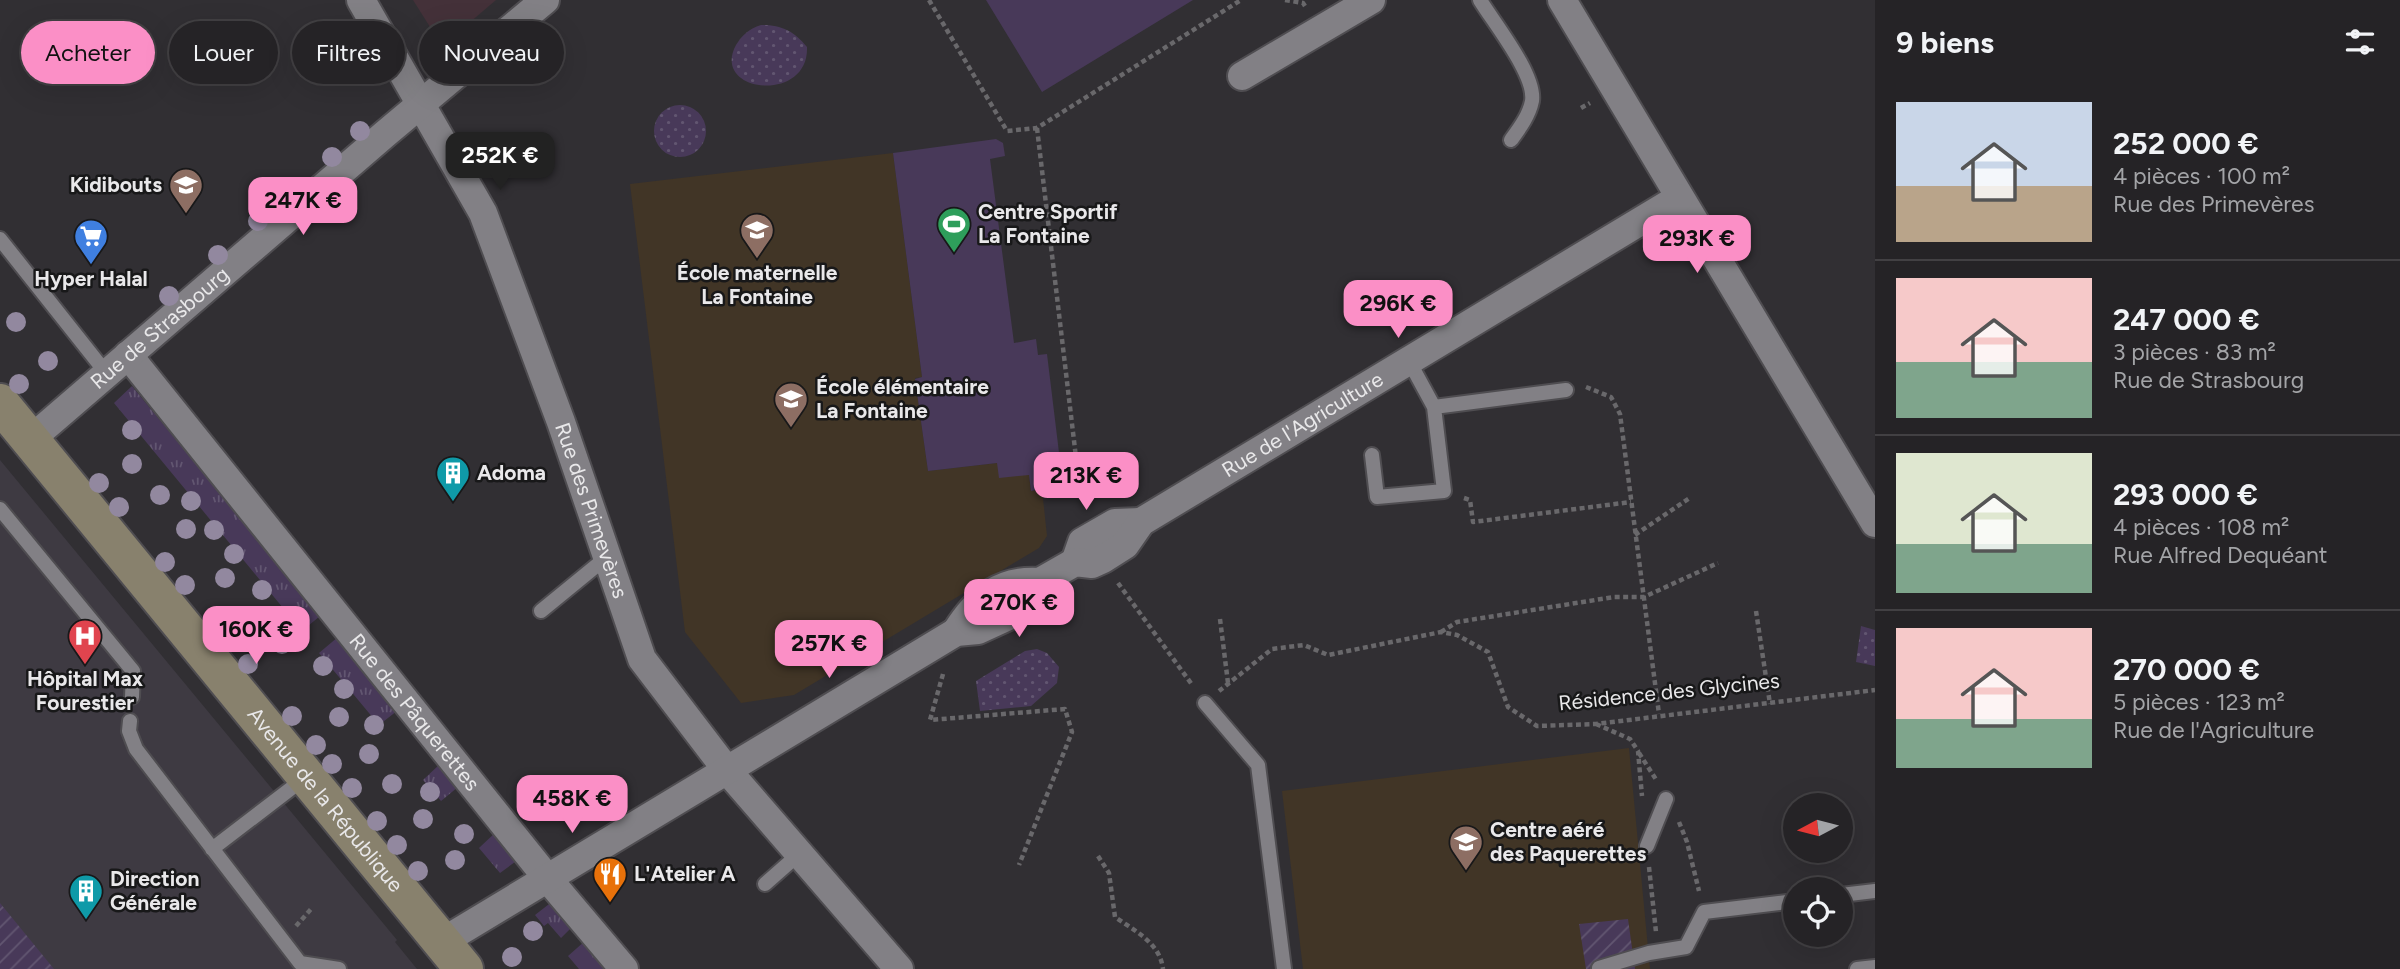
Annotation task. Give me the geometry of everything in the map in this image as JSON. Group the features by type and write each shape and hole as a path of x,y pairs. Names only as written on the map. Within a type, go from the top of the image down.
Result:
{"main road":[{"name":"Avenue de la République","path":"0,403 453,955"}],"street":[{"name":"Rue des Primevères","path":"361,0 483,213 642,659 726,769 899,969"},
{"name":"Rue de Strasbourg","path":"31,439 545,0"},
{"path":"1242,76 1371,0"},
{"path":"1562,0 1875,523"},
{"name":"Rue de l'Agriculture","path":"453,955 548,879 726,769 956,632 978,630 1026,608 1041,582 1075,562 1082,542 1115,523 1141,522 1679,198"},
{"name":"Rue des Pâquerettes","path":"128,355 548,879 624,969"}],"lane":[{"path":"1479,0 1529,81 1532,101 1511,140"},
{"path":"0,239 107,374"},
{"path":"1373,455 1377,497 1444,491 1434,407 1409,361"},
{"path":"1434,407 1566,390"},
{"path":"0,509 133,671 132,697"},
{"path":"541,611 607,557"},
{"path":"1205,704 1258,765 1283,969"},
{"path":"130,722 129,731 136,749 300,966 339,969"},
{"path":"212,849 307,776"},
{"path":"1647,846 1666,799"},
{"path":"765,884 799,854"},
{"path":"1853,894 1875,891"},
{"path":"1599,968 1649,953 1686,947 1704,912 1783,903"},
{"path":"1857,969 1875,967"}],"path":[{"path":"929,0 1007,131 1037,128 1241,0"},
{"path":"1037,128 1079,483 1092,512"},
{"path":"1566,390 1591,387 1611,397 1619,414 1659,714"},
{"path":"1444,491 1470,500 1473,522 1631,502"},
{"path":"1635,535 1691,497"},
{"path":"1114,577 1205,704 1272,649 1304,645 1328,655 1441,632 1457,622 1614,597 1644,597 1718,563"},
{"path":"1756,611 1770,704"},
{"path":"1220,619 1228,684"},
{"name":"Résidence des Glycines","path":"1441,632 1457,635 1488,652 1508,707 1537,726 1596,724 1659,714 1770,704 1875,690"},
{"path":"947,662 930,720 1065,709 1072,732 1019,864"},
{"path":"1098,856 1109,873 1115,917 1152,944 1162,957 1163,969"}],"shaded area":[{"path":"413,0 496,0 471,21 426,21"},
{"name":"École élémentaire La Fontaine","path":"893,153 922,377 915,378 928,471 997,463 1029,475 1031,491 1042,489 1047,536 1039,548 794,695 741,703 685,632 630,184"},
{"name":"Hôpital Max Fourestier","path":"0,460 397,940 395,942 417,969 0,969"},
{"name":"Centre aéré des Paquerettes","path":"1629,748 1650,969 1303,969 1282,791"}],"green space":[{"path":"986,0 1193,0 1042,92"},
{"path":"761,25 787,30 807,47 803,65 793,77 779,84 748,82 736,74 732,61 736,45 741,38"},
{"path":"680,105 699,112 706,131 699,150 680,157 661,150 654,131 661,112"},
{"name":"Centre Sportif La Fontaine","path":"996,139 1003,143 1005,156 990,159 1014,343 1036,339 1038,355 1047,354 1061,469 1058,471 1060,485 1031,491 1029,475 999,478 997,463 928,471 915,379 922,377 893,153"},
{"path":"132,386 320,616 302,631 114,403"},
{"path":"1861,626 1875,630 1875,666 1856,662"},
{"path":"338,637 402,707 379,725 319,653"},
{"path":"1037,649 1047,653 1059,667 1057,683 1031,706 980,711 976,681 1025,651"},
{"path":"440,764 458,787 441,801 423,780"},
{"path":"496,832 519,859 500,873 479,848"},
{"path":"553,901 573,926 561,938 548,923 544,926 535,915"},
{"path":"0,903 54,969 0,969"},
{"path":"1628,919 1635,969 1586,969 1579,924"},
{"path":"585,941 609,969 579,969 568,956"}],"place":[{"name":"Kidibouts","path":"186,215"},
{"name":"Centre Sportif La Fontaine","path":"954,254"},
{"name":"École maternelle La Fontaine","path":"757,260"},
{"name":"Hyper Halal","path":"91,266"},
{"name":"École élémentaire La Fontaine","path":"791,429"},
{"name":"Adoma","path":"453,503"},
{"name":"Hôpital Max Fourestier","path":"85,666"},
{"name":"Centre aéré des Paquerettes","path":"1466,872"},
{"name":"L'Atelier A","path":"610,904"},
{"name":"Direction Générale","path":"86,921"}]}
